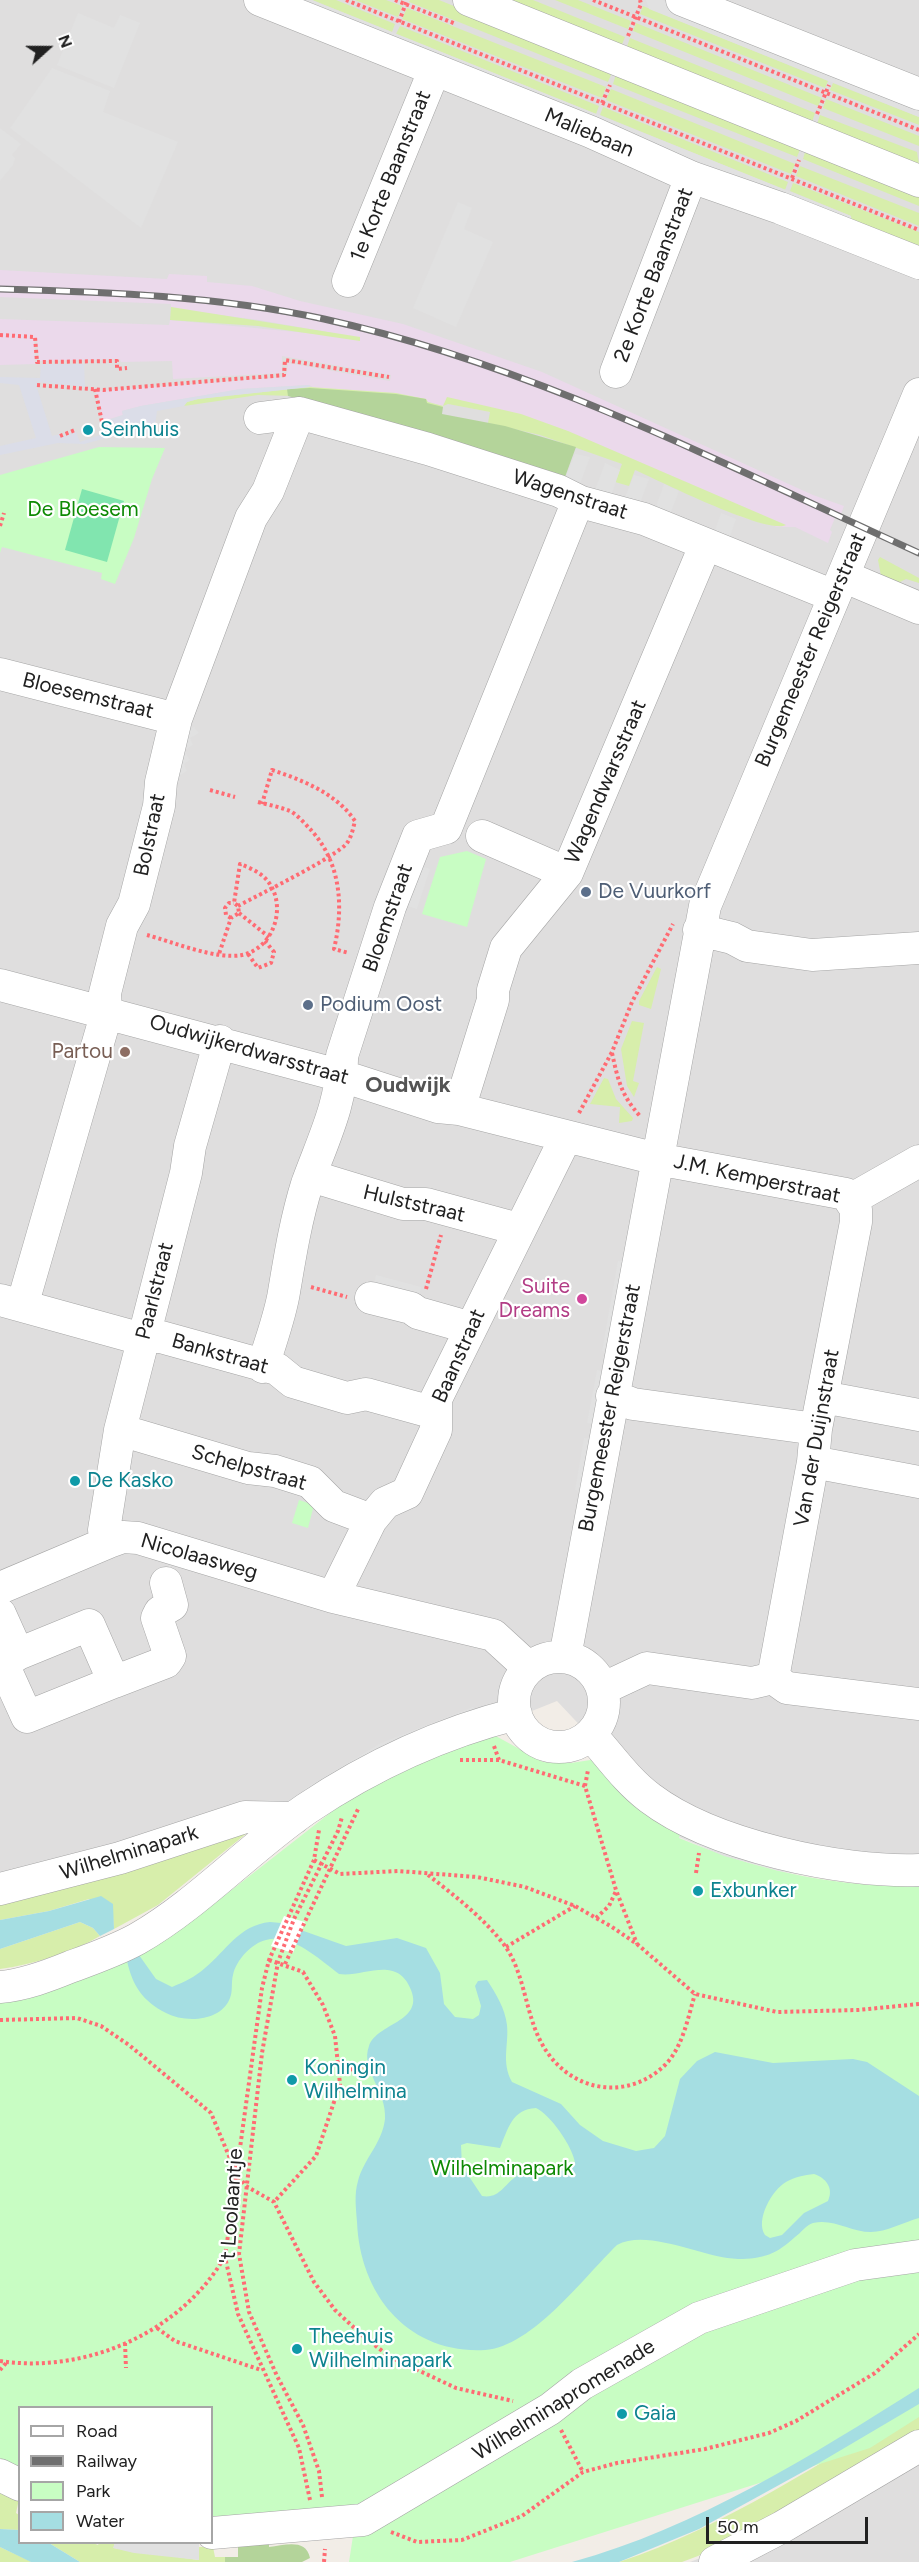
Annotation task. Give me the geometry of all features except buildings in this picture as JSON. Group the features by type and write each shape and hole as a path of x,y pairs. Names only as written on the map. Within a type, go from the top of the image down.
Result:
{"street":[{"name":"Maliebaan","path":"260,0 591,132 692,177 780,208 919,263"},
{"path":"469,0 919,181"},
{"path":"682,0 919,94"},
{"name":"1e Korte Baanstraat","path":"348,281 434,71"},
{"name":"2e Korte Baanstraat","path":"616,372 692,177"},
{"name":"Burgemeester Reigerstraat","path":"565,1657 663,1126 687,924 717,873 919,394"},
{"path":"260,418 299,413"},
{"name":"Wagenstraat","path":"299,413 461,459 559,491 578,501 644,519 705,546 813,586 839,586 919,608"},
{"name":"Bolstraat","path":"11,1303 106,1011 105,993 127,918 135,904 159,806 160,782 176,719 251,518 268,491 299,413"},
{"name":"Bloemstraat","path":"263,1367 311,1176 322,1150 342,1076 342,1056 390,907 418,837 446,828 578,501"},
{"name":"Wagendwarsstraat","path":"459,1109 493,1000 493,990 506,948 567,873 705,546"},
{"name":"Bloesemstraat","path":"0,674 176,719"},
{"path":"482,836 567,873"},
{"path":"687,924 732,938 747,946 812,955 919,948"},
{"name":"Oudwijkerdwarsstraat","path":"0,985 220,1041 342,1076 438,1107 459,1109 566,1137"},
{"name":"Paarlstraat","path":"109,1542 104,1530 120,1430 186,1173 190,1146 220,1041"},
{"path":"566,1137 657,1159"},
{"name":"Baanstraat","path":"333,1596 371,1520 385,1503 407,1492 436,1430 436,1399 518,1229 566,1137"},
{"name":"J.M. Kemperstraat","path":"657,1159 827,1189 846,1194 852,1199 919,1161"},
{"name":"Hulststraat","path":"311,1176 403,1204 426,1204 518,1229"},
{"name":"Van der Duijnstraat","path":"773,1678 813,1462 816,1429 856,1222 856,1209 852,1199"},
{"path":"371,1298 471,1328"},
{"name":"Bankstraat","path":"11,1303 131,1336 161,1337 277,1369 293,1382 346,1398 366,1394 435,1413"},
{"path":"612,1396 633,1404 816,1429"},
{"path":"823,1397 919,1415"},
{"name":"Schelpstraat","path":"120,1430 248,1468 275,1472 310,1482 334,1506 371,1520"},
{"path":"813,1462 919,1482"},
{"name":"Nicolaasweg","path":"0,1588 109,1542 123,1537 138,1538 333,1596 493,1635 529,1668"},
{"path":"114,1682 89,1626 18,1654 3,1664 27,1718 166,1662 170,1656 157,1618 160,1612 172,1605 166,1583"},
{"path":"0,1614 18,1654"},
{"path":"552,1657 565,1657 588,1668 602,1689 604,1702 601,1716 591,1735 573,1744 559,1747 532,1738 522,1727 516,1714 515,1689 529,1668 552,1657"},
{"path":"602,1689 647,1668 752,1683 773,1678 787,1688 919,1704"},
{"path":"0,1987 46,1976 108,1953 137,1939 176,1913 300,1814 356,1792 416,1747 485,1722 516,1714"},
{"path":"591,1735 626,1777 649,1797 675,1815 699,1826 756,1846 813,1860 919,1870"},
{"name":"Wilhelminapark","path":"0,1889 120,1858 245,1817 300,1814"},
{"name":"Wilhelminapromenade","path":"220,2533 363,2520 550,2409 582,2384 699,2318 855,2265 919,2256"},
{"path":"715,2562 782,2527 919,2446"},
{"path":"0,2475 18,2484"}],"path":[{"path":"346,0 919,230"},
{"path":"593,0 919,130"},
{"path":"0,335 35,337 37,362 117,361 118,369 127,368"},
{"path":"37,385 95,389 284,375 285,360 389,377"},
{"path":"95,389 102,422"},
{"path":"60,436 75,430"},
{"path":"0,526 4,513"},
{"path":"231,918 226,915 225,908 229,903 236,904 272,888 328,857 346,845 352,834 355,821 337,800 300,780 272,770 260,803 292,812 316,836 328,857 337,879 340,899 339,928 334,949 373,960"},
{"path":"210,790 235,797"},
{"path":"127,918 147,934 219,954 248,954 269,937 277,913 272,888 258,872 240,864 236,904 239,912 269,937"},
{"path":"219,954 231,918 239,912"},
{"path":"566,1137 612,1052 632,1002 687,924"},
{"path":"248,954 258,968 271,963 274,952 265,941"},
{"path":"612,1052 626,1101 645,1120 663,1126"},
{"path":"414,1310 424,1297 441,1233"},
{"path":"285,1280 363,1302 371,1298"},
{"path":"452,1762 499,1760 585,1786 616,1890 638,1944"},
{"path":"321,1864 356,1792"},
{"path":"285,1964 328,1869 356,1792"},
{"path":"300,1814 320,1832 314,1860 328,1869 339,1874 398,1871 477,1877 525,1887 575,1906 638,1944 695,1994 777,2012 858,2010 919,2004"},
{"name":"'t Loolaantje","path":"314,1860 274,1947 262,1988 225,2257 238,2314 299,2448 320,2525"},
{"name":"'t Loolaantje","path":"320,2525 319,2471 303,2425 277,2376 247,2301 239,2254 262,2053 278,1962 294,1919 321,1864"},
{"path":"427,1874 451,1892 506,1947 546,2051 572,2075 606,2089 628,2087 666,2064 678,2045 695,1994"},
{"path":"596,1918 609,1906 616,1890"},
{"path":"506,1947 575,1906"},
{"path":"269,1960 303,1972 323,2005 335,2036 340,2084 316,2156 274,2202"},
{"path":"0,2020 78,2018 101,2025 186,2089 211,2113 236,2173 246,2186 274,2202 314,2282 335,2310 363,2337 390,2356 456,2388 550,2409 583,2472"},
{"path":"339,2072 363,2067"},
{"path":"0,2361 25,2364 86,2357 125,2343 157,2328 201,2291 225,2257"},
{"path":"157,2328 175,2341 262,2371"},
{"path":"363,2520 417,2542 462,2540 522,2516 583,2472 617,2463 705,2449 770,2433 796,2421 875,2373 919,2334"},
{"path":"125,2343 126,2368"},
{"path":"0,2370 7,2362"}],"shaded area":[{"path":"0,0 919,0 919,1866 800,1859 653,1803 557,1701 61,1899 0,1912"},
{"path":"280,0 312,0 851,216 852,227"},
{"path":"646,0 662,0 919,103 919,117 649,9"},
{"path":"78,13 114,28 120,15 140,23 114,88 57,65"},
{"path":"52,68 110,91 103,112 178,142 141,228 10,128"},
{"path":"0,128 21,144 12,155 15,158 13,165 0,181"},
{"path":"458,202 472,208 464,229 493,242 456,327 413,308"},
{"path":"0,270 167,279 169,274 207,276 207,282 252,286 300,301 403,324 542,372 813,495 844,506 841,514 837,513 830,530 832,532 828,543 795,527 778,527 741,517 651,476 500,414 444,403 443,406 396,393 317,389 309,385 241,389 141,406 122,411 123,415 103,421 96,391 286,377 288,363 390,381 391,375 282,356 282,373 173,379 172,361 121,362 120,359 39,361 37,340 34,340 35,364 0,365 0,319 169,325 170,320 360,338 259,320 181,310 171,307 171,304 0,297"},
{"path":"41,364 84,364 85,387 38,382 37,388 52,436 60,434 61,437 76,432 80,442 103,434 99,423 123,415 122,411 141,406 241,389 309,385 310,387 198,399 187,402 184,406 157,411 154,433 121,434 84,444 58,443 0,455 0,446 36,438 19,385 0,383 0,377 40,378"},
{"path":"575,454 590,457 580,484 565,479"},
{"path":"605,463 620,470 611,496 595,490"},
{"path":"634,475 649,479 639,506 624,500"},
{"path":"664,484 679,491 669,517 654,512"},
{"path":"721,513 736,519 729,539 714,533"},
{"path":"194,727 199,733 190,738 193,745 184,750 190,760 184,764 187,771 169,782 179,735"},
{"path":"417,865 430,869 417,909 402,904"},
{"path":"618,1261 625,1262 608,1352 602,1351"},
{"path":"376,1275 421,1287 418,1302 373,1288"},
{"path":"597,1370 604,1372 594,1424 587,1423"},
{"path":"584,1438 591,1439 581,1491 575,1490"},
{"path":"473,1707 475,1712 307,1795 304,1789 381,1743"},
{"path":"683,1830 919,1879 919,1887 835,1880 779,1871 724,1856 679,1837"},
{"path":"919,2431 919,2562 690,2562 731,2546"},
{"path":"114,2544 199,2544 199,2560 134,2553 113,2548"}],"green space":[{"path":"312,0 336,0 395,24 392,32"},
{"path":"355,0 386,0 402,6 398,17"},
{"path":"410,0 439,0 613,70 608,82 409,2"},
{"path":"504,0 533,0 625,37 621,47"},
{"path":"555,0 578,0 631,21 628,29"},
{"path":"643,6 828,81 825,88 640,14"},
{"path":"407,8 606,87 602,98 402,19"},
{"path":"636,23 822,98 818,106 633,31"},
{"path":"400,26 599,106 596,114 396,34"},
{"path":"630,38 815,113 812,122 626,49"},
{"path":"617,71 801,147 797,157 613,84"},
{"path":"833,83 919,117 919,125 830,90"},
{"path":"611,89 795,164 791,174 606,100"},
{"path":"826,99 919,136 919,146 823,108"},
{"path":"603,107 788,182 785,190 600,115"},
{"path":"820,115 917,152 919,164 817,124"},
{"path":"806,149 919,196 919,206 803,159"},
{"path":"800,166 919,213 919,226 796,176"},
{"path":"793,183 919,232 919,254 852,227 851,216 790,191"},
{"path":"171,307 360,337 360,341 258,326 170,320"},
{"path":"310,387 396,393 426,399 428,402 443,406 435,429 294,396 258,395 184,406 187,402 198,399"},
{"path":"310,388 396,394 426,399 427,403 443,407 442,414 505,426 576,447 565,477 434,436 288,396 287,389"},
{"path":"447,397 521,414 568,431 786,525 775,526 736,515 635,470 629,486 615,482 622,464 540,435 488,423 490,412 448,404 443,406"},
{"name":"De Bloesem","path":"99,447 165,448 152,479 134,538 115,584 101,579 102,573 2,547 0,553 0,475"},
{"path":"82,489 124,501 107,562 65,550"},
{"path":"880,557 919,578 919,583 906,579 894,585 882,581 878,560"},
{"path":"467,851 486,859 467,927 422,914 440,857"},
{"path":"657,967 661,969 651,1009 639,1005 639,1001"},
{"path":"632,1021 644,1023 633,1081 639,1083 634,1097 627,1086 621,1049"},
{"path":"604,1078 608,1079 616,1099 633,1118 632,1121 619,1123 620,1107 590,1104"},
{"path":"299,1500 314,1505 308,1528 292,1523"},
{"name":"Wilhelminapark","path":"494,1735 543,1762 571,1763 597,1759 683,1830 679,1838 708,1849 797,1875 858,1884 919,1886 919,2417 870,2448 510,2562 349,2562 353,2536 213,2524 213,2406 18,2406 18,2468 0,2458 0,1999 120,1958 215,1903 348,1799 402,1766"},
{"path":"257,1825 158,1905 114,1929 113,1917 89,1899 49,1911 0,1920 0,1898"},
{"path":"80,1922 93,1928 100,1936 51,1957 0,1969 0,1949"},
{"path":"919,2404 919,2433 773,2519 682,2562 619,2562 658,2548 735,2512"},
{"path":"0,2491 18,2499 16,2513 18,2514 18,2530 0,2529"},
{"path":"269,2542 269,2547 299,2545 308,2552 310,2558 302,2562 225,2562 225,2557 238,2557 238,2545"},
{"path":"51,2544 115,2544 114,2548 199,2560 198,2547 213,2547 215,2557 225,2557 225,2562 80,2562"},
{"path":"0,2547 30,2561 31,2562 0,2562"}],"water":[{"path":"101,1896 113,1904 114,1929 100,1936 93,1928 80,1922 0,1949 0,1920 49,1911"},
{"path":"281,1923 346,1946 397,1938 426,1948 440,1973 444,2004 455,2017 473,2019 479,2015 481,2006 475,1986 478,1981 487,1980 500,2001 506,2019 506,2060 512,2082 561,2104 580,2125 603,2141 636,2151 654,2148 665,2136 680,2079 697,2061 715,2052 773,2063 853,2059 867,2062 919,2096 919,2218 877,2232 856,2230 828,2222 813,2223 776,2251 762,2257 747,2259 724,2257 660,2242 630,2241 617,2245 556,2308 521,2337 503,2346 485,2350 458,2349 433,2342 411,2331 393,2315 379,2296 367,2273 360,2249 356,2212 358,2181 380,2136 385,2119 385,2109 367,2055 374,2038 406,2016 411,2009 413,2001 411,1990 405,1979 388,1970 339,1974 296,1944 286,1940 266,1940 250,1948 237,1964 232,1978 231,1995 225,2006 211,2016 192,2019 174,2016 158,2008 145,1998 132,1978 127,1961 139,1955 156,1979 172,1987 201,1971 241,1933 259,1924","holes":["536,2108 548,2117 565,2140 575,2163 572,2168 522,2174 498,2193 482,2196 462,2166 461,2145 467,2143 500,2148 516,2116 528,2109","814,2174 828,2184 830,2192 828,2201 804,2213 782,2235 770,2238 765,2235 762,2222 766,2206 775,2192 789,2180"]},
{"path":"919,2388 919,2404 819,2463 699,2529 619,2562 572,2562 618,2548 708,2510 794,2464"},
{"path":"0,2529 18,2530 18,2544 51,2544 80,2562 31,2562 0,2547"}],"pier":[{"path":"284,1916 305,1922 293,1953 271,1946"}],"railway":[{"path":"0,289 163,296 244,305 324,319 402,339 478,363 627,420 919,553"}],"place":[{"name":"Seinhuis","path":"88,430"},
{"name":"De Vuurkorf","path":"586,892"},
{"name":"Podium Oost","path":"308,1005"},
{"name":"Partou","path":"125,1052"},
{"name":"Suite Dreams","path":"582,1299"},
{"name":"De Kasko","path":"75,1481"},
{"name":"Exbunker","path":"698,1891"},
{"name":"Koningin Wilhelmina","path":"292,2080"},
{"name":"Theehuis Wilhelminapark","path":"297,2349"},
{"name":"Gaia","path":"622,2414"}],"district":[{"name":"Oudwijk","path":"408,1086"}]}
